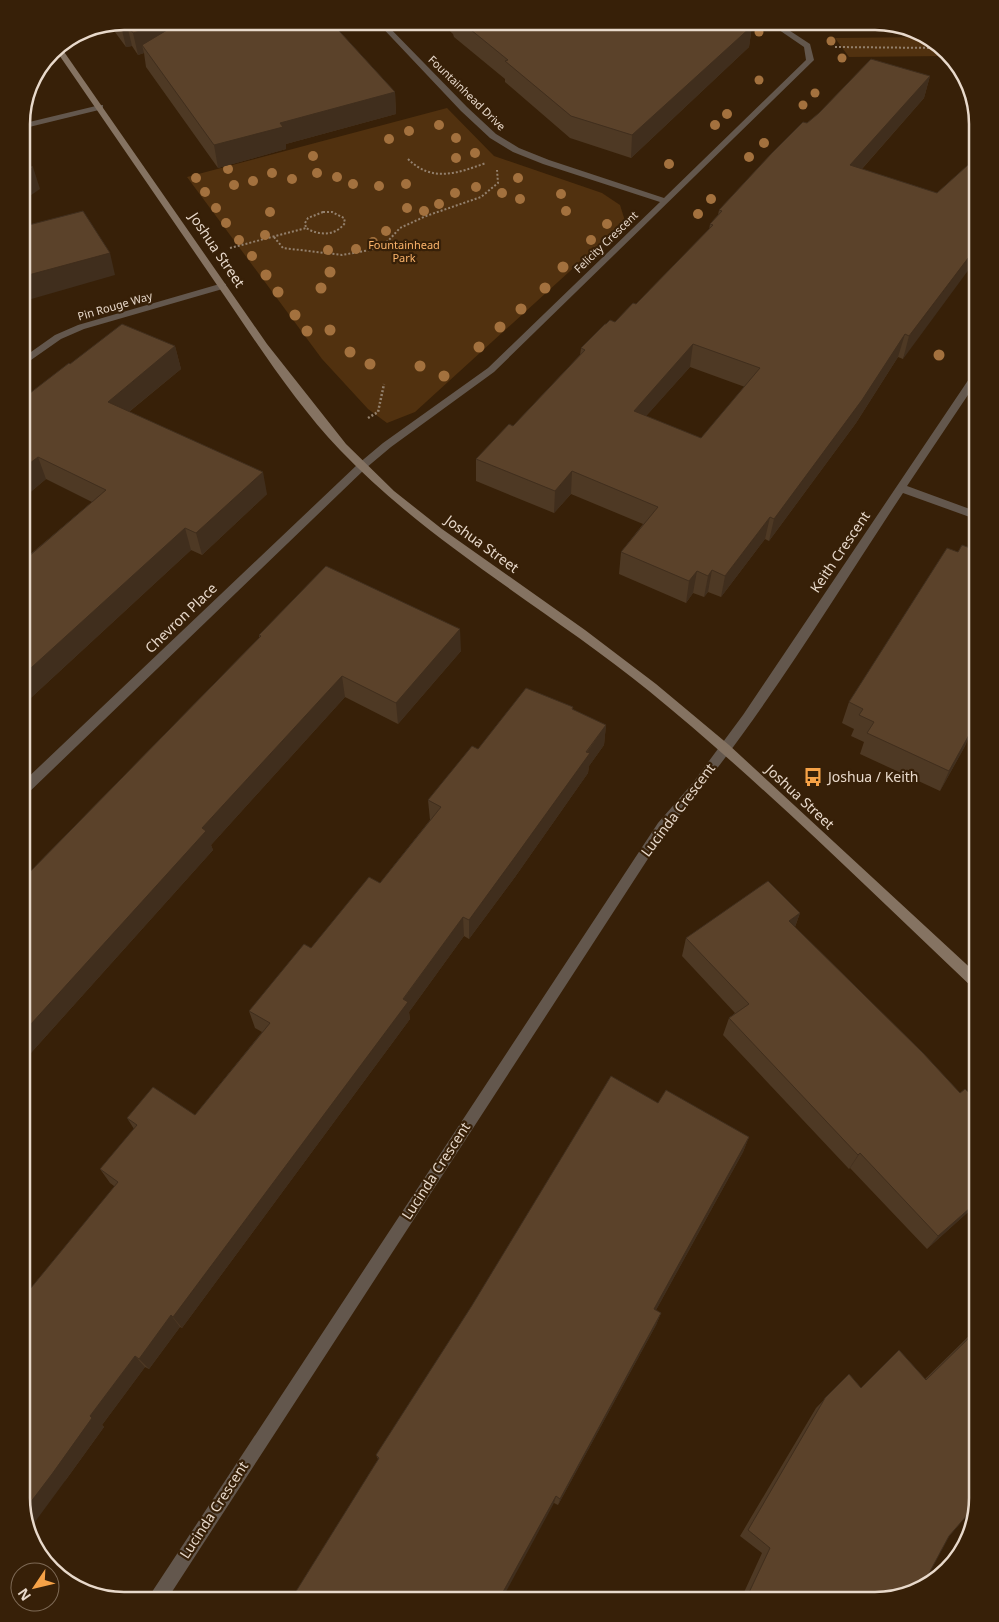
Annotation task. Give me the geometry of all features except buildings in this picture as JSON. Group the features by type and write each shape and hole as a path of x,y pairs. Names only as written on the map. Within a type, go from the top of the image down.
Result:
{"street":[{"name":"Fountainhead Drive","path":"388,30 464,109 493,136 516,150 546,162 665,201"},
{"path":"782,30 807,46"},
{"name":"Felicity Crescent","path":"362,466 387,445 491,370 810,60 807,46"},
{"name":"Joshua Street","path":"62,53 223,286 313,411 362,466 390,494 438,532 581,633 725,748 969,976"},
{"path":"30,125 100,107"},
{"name":"Pin Rouge Way","path":"30,357 58,337 81,327 223,286"},
{"name":"Keith Crescent","path":"725,748 969,386"},
{"name":"Chevron Place","path":"30,783 362,466"},
{"path":"901,488 969,513"},
{"name":"Lucinda Crescent","path":"159,1592 662,827 696,788 725,748"}],"path":[{"path":"807,46 930,48"},
{"path":"408,159 411,164 423,172 437,176 459,172 490,162 516,150"},
{"path":"274,237 283,248 342,256 370,250 388,241 400,228 426,216 481,197 498,183 498,170 490,162"},
{"path":"203,257 306,228 319,234 328,234 342,228 345,223 344,218 339,214 323,212 308,218 305,223 306,228"},
{"path":"368,418 378,412 384,384"}],"green space":[{"path":"910,37 927,46 940,56 849,57 835,38"},
{"name":"Fountainhead Park","path":"447,108 494,156 602,193 620,205 625,221 415,412 387,423 368,409 322,359 187,177"}],"place":[{"name":"Joshua / Keith","path":"813,777"}]}
